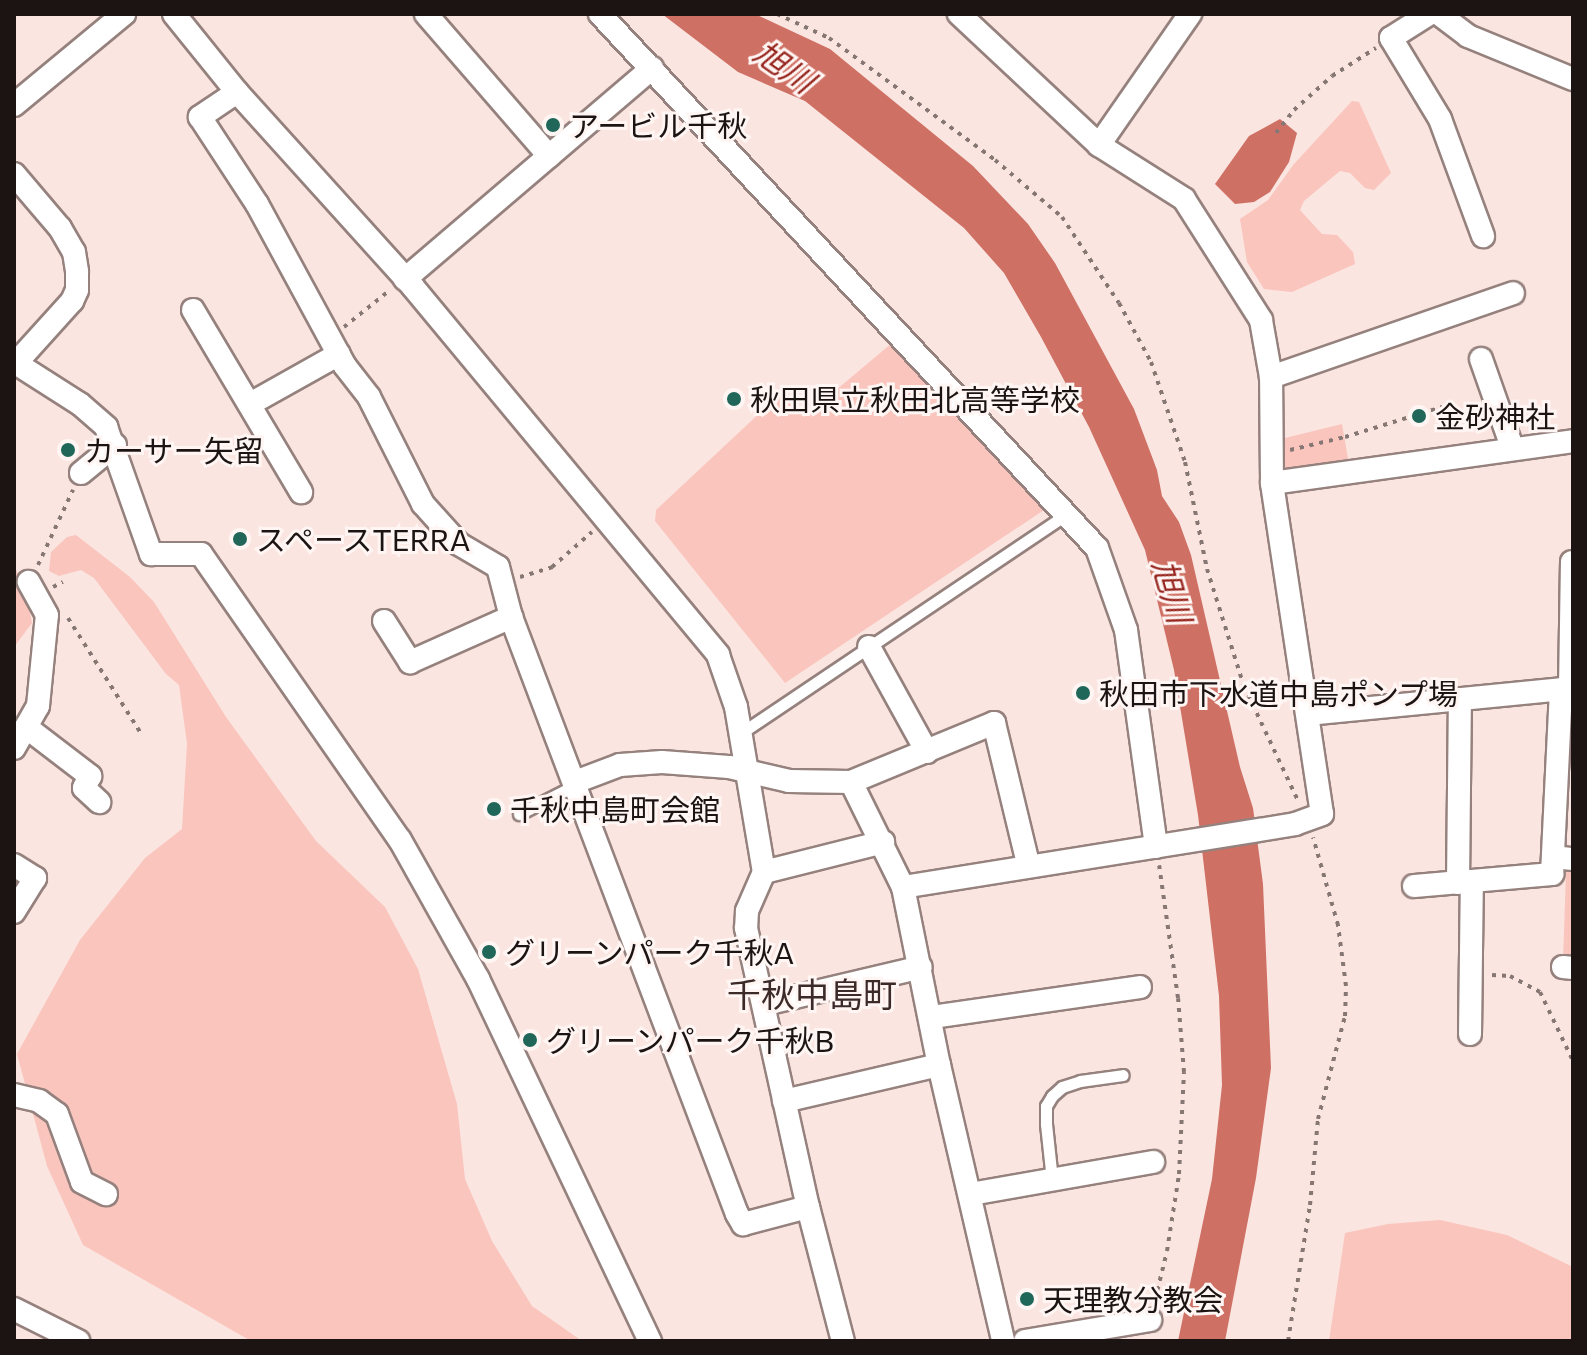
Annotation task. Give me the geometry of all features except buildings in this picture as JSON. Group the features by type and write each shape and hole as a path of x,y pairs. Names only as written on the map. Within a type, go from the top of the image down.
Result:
{"street":[{"path":"14,105 124,14"},
{"path":"174,14 237,92 405,279 718,655 736,707 764,872 747,911 746,928 808,1207 843,1341"},
{"path":"426,14 549,156"},
{"path":"600,14 1097,548 1126,630 1156,847"},
{"path":"903,887 1028,864 1186,843 1301,822 1322,814 1272,483 1271,377 1261,320 1184,199 1099,145 959,14"},
{"path":"1099,145 1190,14"},
{"path":"1429,14 1391,38 1440,119 1483,236"},
{"path":"1439,14 1468,36 1573,79"},
{"path":"405,279 652,68"},
{"path":"237,92 200,117 257,204 335,346 369,397 423,504 459,544 498,567 511,617 737,1214 743,1224 808,1207"},
{"path":"14,174 60,228 74,252 77,272 77,290 72,301 15,362 80,404 106,427 115,445 151,554 201,554 400,840 478,979 650,1341"},
{"path":"1271,377 1513,293"},
{"path":"193,310 301,492"},
{"path":"250,404 335,346"},
{"path":"1481,359 1512,447"},
{"path":"1272,483 1512,447 1573,441"},
{"path":"81,473 115,445"},
{"path":"1414,886 1552,874 1563,858 1572,562"},
{"path":"14,748 38,706 47,615 29,582"},
{"path":"384,621 410,662 511,617"},
{"path":"869,647 927,752"},
{"path":"1308,714 1568,688"},
{"path":"1460,699 1471,973 1470,1034"},
{"path":"576,783 620,765 662,762 729,767 748,774 789,781 851,782 994,723 1028,864"},
{"path":"26,727 90,776 84,788 99,802"},
{"path":"851,782 903,887 932,1017 939,1065 1003,1341"},
{"path":"764,872 883,842"},
{"path":"14,865 35,878 14,912"},
{"path":"765,1004 921,967"},
{"path":"932,1017 1140,987"},
{"path":"784,1101 939,1065"},
{"path":"14,1095 39,1101 57,1114 82,1182 106,1194"},
{"path":"971,1194 1153,1162"},
{"path":"14,1309 33,1330 78,1341"},
{"path":"1025,1341 1150,1320"}],"lane":[{"path":"740,733 1064,516"},
{"path":"519,814 576,783"},
{"path":"1052,1180 1046,1106 1052,1096 1062,1087 1080,1081 1123,1075"}],"path":[{"path":"777,14 829,38 1006,169 1062,217 1119,303 1151,362 1185,462 1207,569 1244,686 1301,822 1338,925 1346,986 1341,1036 1318,1119 1310,1205 1288,1341"},
{"path":"1276,133 1294,110 1332,76 1391,38"},
{"path":"335,346 405,279"},
{"path":"1272,454 1345,437 1442,407"},
{"path":"29,582 81,473"},
{"path":"503,581 552,567 606,520"},
{"path":"51,588 63,582"},
{"path":"66,614 142,735"},
{"path":"1150,1320 1167,1251 1179,1174 1184,1072 1178,998 1156,847"},
{"path":"1471,973 1510,976 1540,992 1573,1061"}],"shaded area":[{"path":"1352,101 1359,102 1391,173 1374,190 1365,188 1350,173 1340,171 1304,201 1300,210 1322,234 1337,235 1353,252 1355,264 1292,292 1264,289 1247,262 1240,219 1268,200 1294,164"},
{"path":"892,343 1044,510 785,683 655,521 656,510 781,393 804,417"},
{"path":"1342,424 1350,470 1283,473 1281,439"},
{"path":"76,535 130,577 154,602 226,717 316,841 385,907 418,969 457,1104 465,1179 492,1241 532,1306 582,1341 251,1341 83,1245 47,1166 17,1054 80,940 145,858 182,829 187,744 179,685 166,674 94,578 81,570 59,576 49,571 51,552 67,537"},
{"path":"14,565 26,593 32,623 14,647"},
{"path":"1566,871 1573,871 1573,962 1563,962"},
{"path":"1440,1220 1507,1235 1573,1267 1573,1341 1329,1341 1345,1233 1388,1224"}],"water":[{"name":"旭川","path":"662,14 755,14 830,49 973,166 1028,224 1055,263 1134,409 1157,470 1162,496 1179,522 1191,555 1240,767 1253,808 1263,884 1271,1068 1256,1178 1225,1341 1178,1341 1212,1179 1222,1085 1219,996 1198,815 1174,670 1145,550 1089,427 1041,337 1004,273 964,228 805,101 738,72"},
{"path":"1280,119 1297,133 1289,162 1270,192 1254,202 1235,204 1215,184 1249,136"}],"place":[{"name":"アービル千秋","path":"553,125"},
{"name":"秋田県立秋田北高等学校","path":"734,399"},
{"name":"金砂神社","path":"1419,416"},
{"name":"カーサー矢留","path":"68,450"},
{"name":"スペースTERRA","path":"240,539"},
{"name":"秋田市下水道中島ポンプ場","path":"1083,693"},
{"name":"千秋中島町会館","path":"494,809"},
{"name":"グリーンパーク千秋A","path":"489,952"},
{"name":"グリーンパーク千秋B","path":"530,1040"},
{"name":"天理教分教会","path":"1027,1299"}],"district":[{"name":"千秋中島町","path":"812,994"}]}
